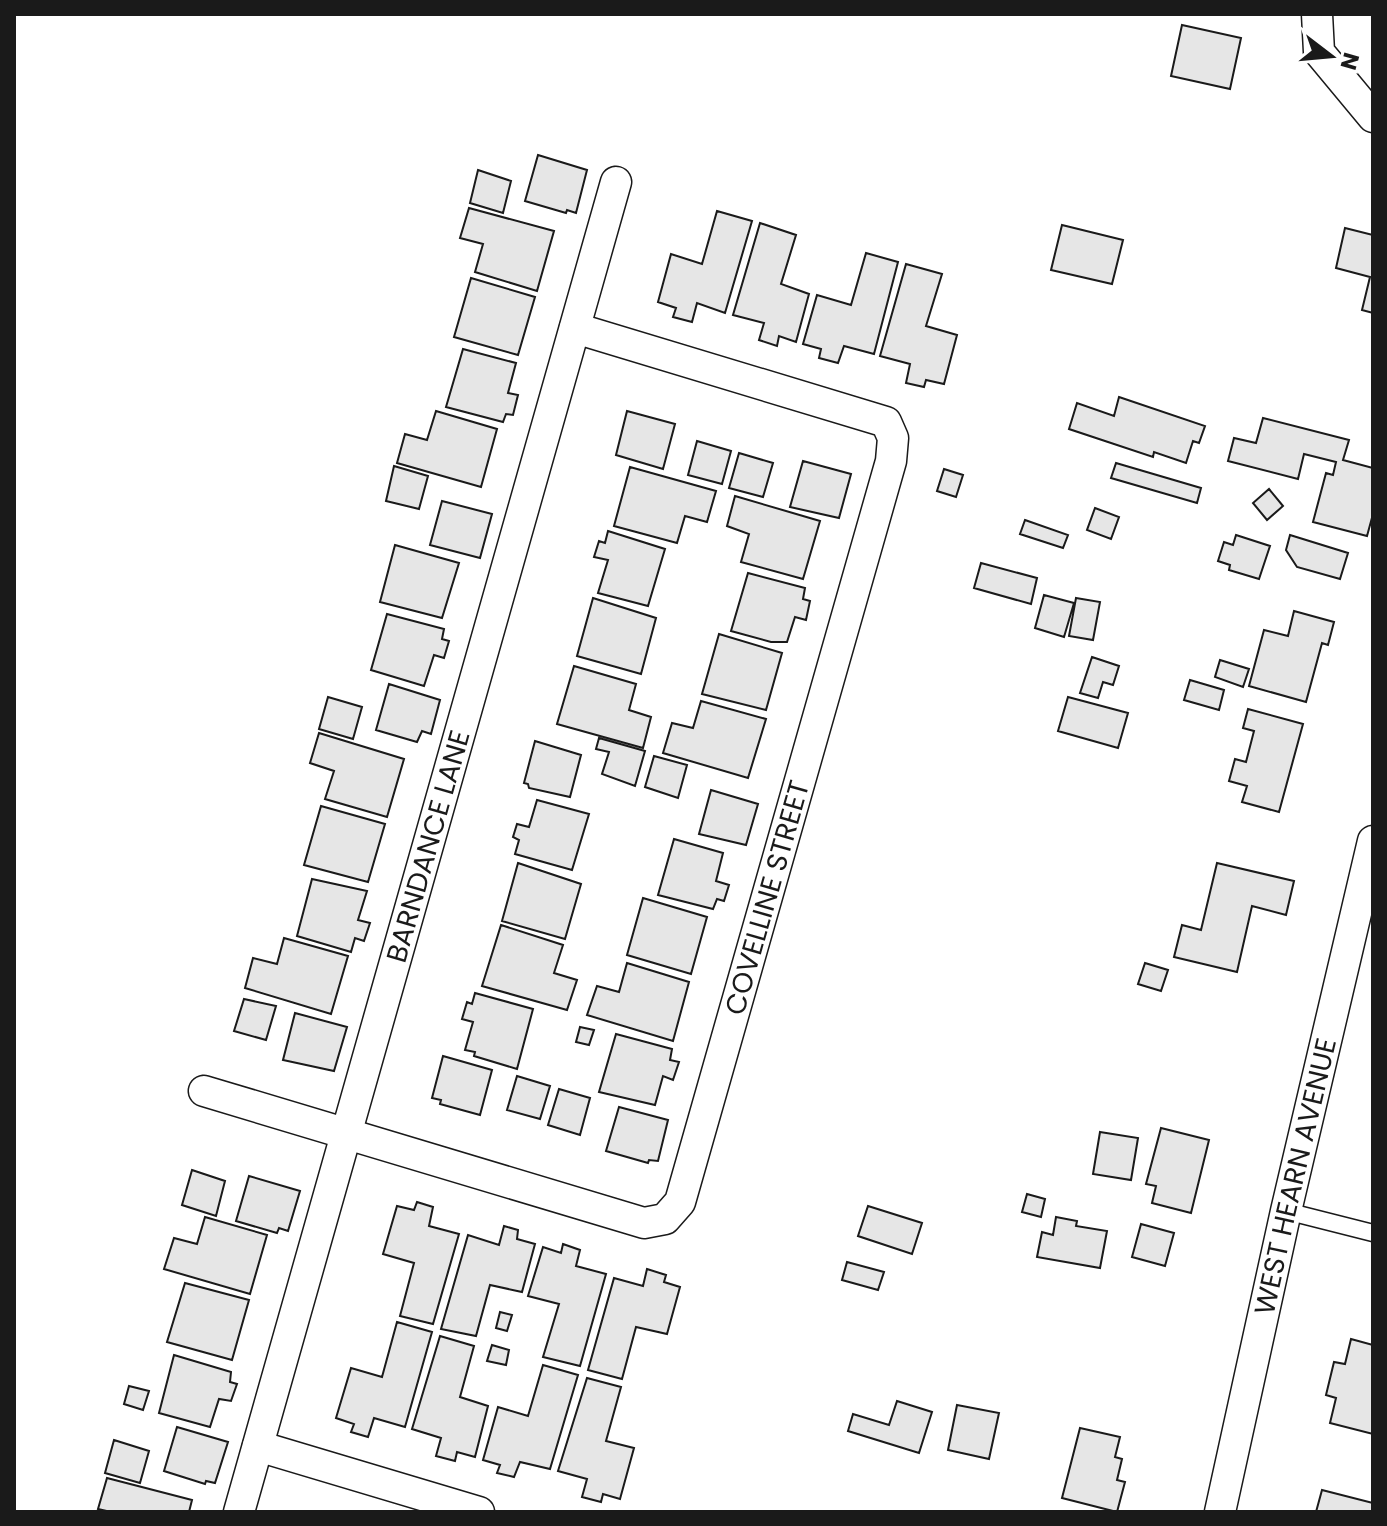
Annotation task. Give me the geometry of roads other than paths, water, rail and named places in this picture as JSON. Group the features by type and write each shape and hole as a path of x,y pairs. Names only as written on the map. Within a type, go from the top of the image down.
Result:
{"street":[{"path":"1317,14 1319,52 1373,117"},
{"name":"BARNDANCE LANE","path":"239,1512 616,182"},
{"name":"COVELLINE STREET","path":"204,1091 644,1223 665,1219 680,1202 891,461 893,438 886,422 575,328"},
{"name":"WEST HEARN AVENUE","path":"1220,1512 1286,1211 1373,841"},
{"path":"258,1446 479,1512"}],"lane":[{"path":"1286,1211 1373,1233"}]}
